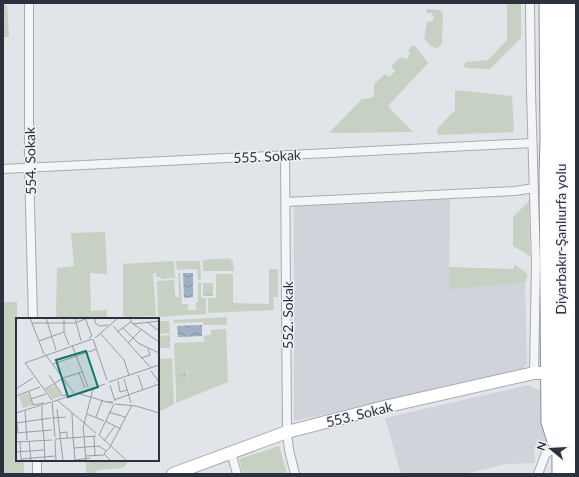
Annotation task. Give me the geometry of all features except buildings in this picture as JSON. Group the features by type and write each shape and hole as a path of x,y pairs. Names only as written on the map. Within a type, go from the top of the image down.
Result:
{"highway":[{"path":"547,3 541,373 550,422 565,458"},
{"name":"Diyarbakır-Şanlıurfa yolu","path":"559,3 565,458 574,474"},
{"name":"Diyarbakır-Şanlıurfa yolu","path":"565,458 571,3"}],"street":[{"name":"554. Sokak","path":"29,3 29,168 33,318"},
{"path":"530,3 532,143 541,373"},
{"name":"555. Sokak","path":"3,169 532,143"},
{"name":"552. Sokak","path":"285,155 287,432 288,450 295,474"},
{"path":"286,202 515,191 534,188"},
{"name":"553. Sokak","path":"173,474 287,432 388,406 541,373"},
{"path":"231,452 237,474"},
{"path":"538,474 546,454 565,458"},
{"path":"37,461 37,474"}],"shaded area":[{"path":"450,198 449,288 525,283 527,364 522,370 294,421 294,206"},
{"path":"528,385 545,393 546,446 534,449 535,463 506,464 465,474 401,474 385,418"}],"green space":[{"path":"507,3 521,3 521,38 490,69 468,68 463,66 466,62 488,60 507,40"},
{"path":"3,5 7,5 9,37 3,37"},
{"path":"427,9 440,10 443,13 442,44 437,48 432,47 424,39 427,22 433,21 434,18 432,13 426,13"},
{"path":"412,46 415,46 428,63 388,106 413,132 329,133 362,99 372,98 374,94 374,84 385,74 389,77 395,71 391,66 401,57 407,59 410,54 408,50"},
{"path":"455,90 512,96 514,132 438,135 437,129 455,110"},
{"path":"529,201 530,256 513,246 513,217"},
{"path":"105,232 107,274 90,273 91,311 107,310 107,318 56,318 57,268 74,266 71,233"},
{"path":"229,258 233,261 234,271 203,271 203,260"},
{"path":"174,261 175,278 161,279 161,277 156,277 156,273 153,273 156,316 125,317 123,315 123,264"},
{"path":"176,261 200,261 201,280 198,280 197,269 177,270"},
{"path":"514,264 528,274 525,283 449,289 449,267 514,269"},
{"path":"269,269 278,269 278,297 273,297 274,310 208,313 208,298 216,298 216,274 233,274 233,303 269,304"},
{"path":"178,273 180,273 182,304 188,304 188,310 196,310 196,302 198,302 198,283 201,282 201,298 206,298 206,314 158,317 157,281 174,280 175,297 179,297"},
{"path":"203,283 213,283 213,296 203,296"},
{"path":"3,302 17,302 16,461 24,461 24,474 3,474"},
{"path":"227,317 227,325 203,325 203,322 174,323 174,320"},
{"path":"159,321 169,321 170,333 159,334"},
{"path":"226,329 228,382 176,403 176,387 188,386 188,370 175,371 174,343 204,342 204,336 211,335 211,330"},
{"path":"170,335 170,348 159,348 159,336"},
{"path":"159,350 160,359 172,358 174,404 159,412"},
{"path":"187,370 188,386 176,387 175,371"},
{"path":"279,446 287,474 243,474 239,459"},
{"path":"63,461 85,461 63,462"},
{"path":"85,461 129,461 123,468 98,470 94,474 87,474"}],"water":[{"path":"183,273 193,273 193,297 184,298"},
{"path":"202,325 202,336 178,337 177,326"}]}
